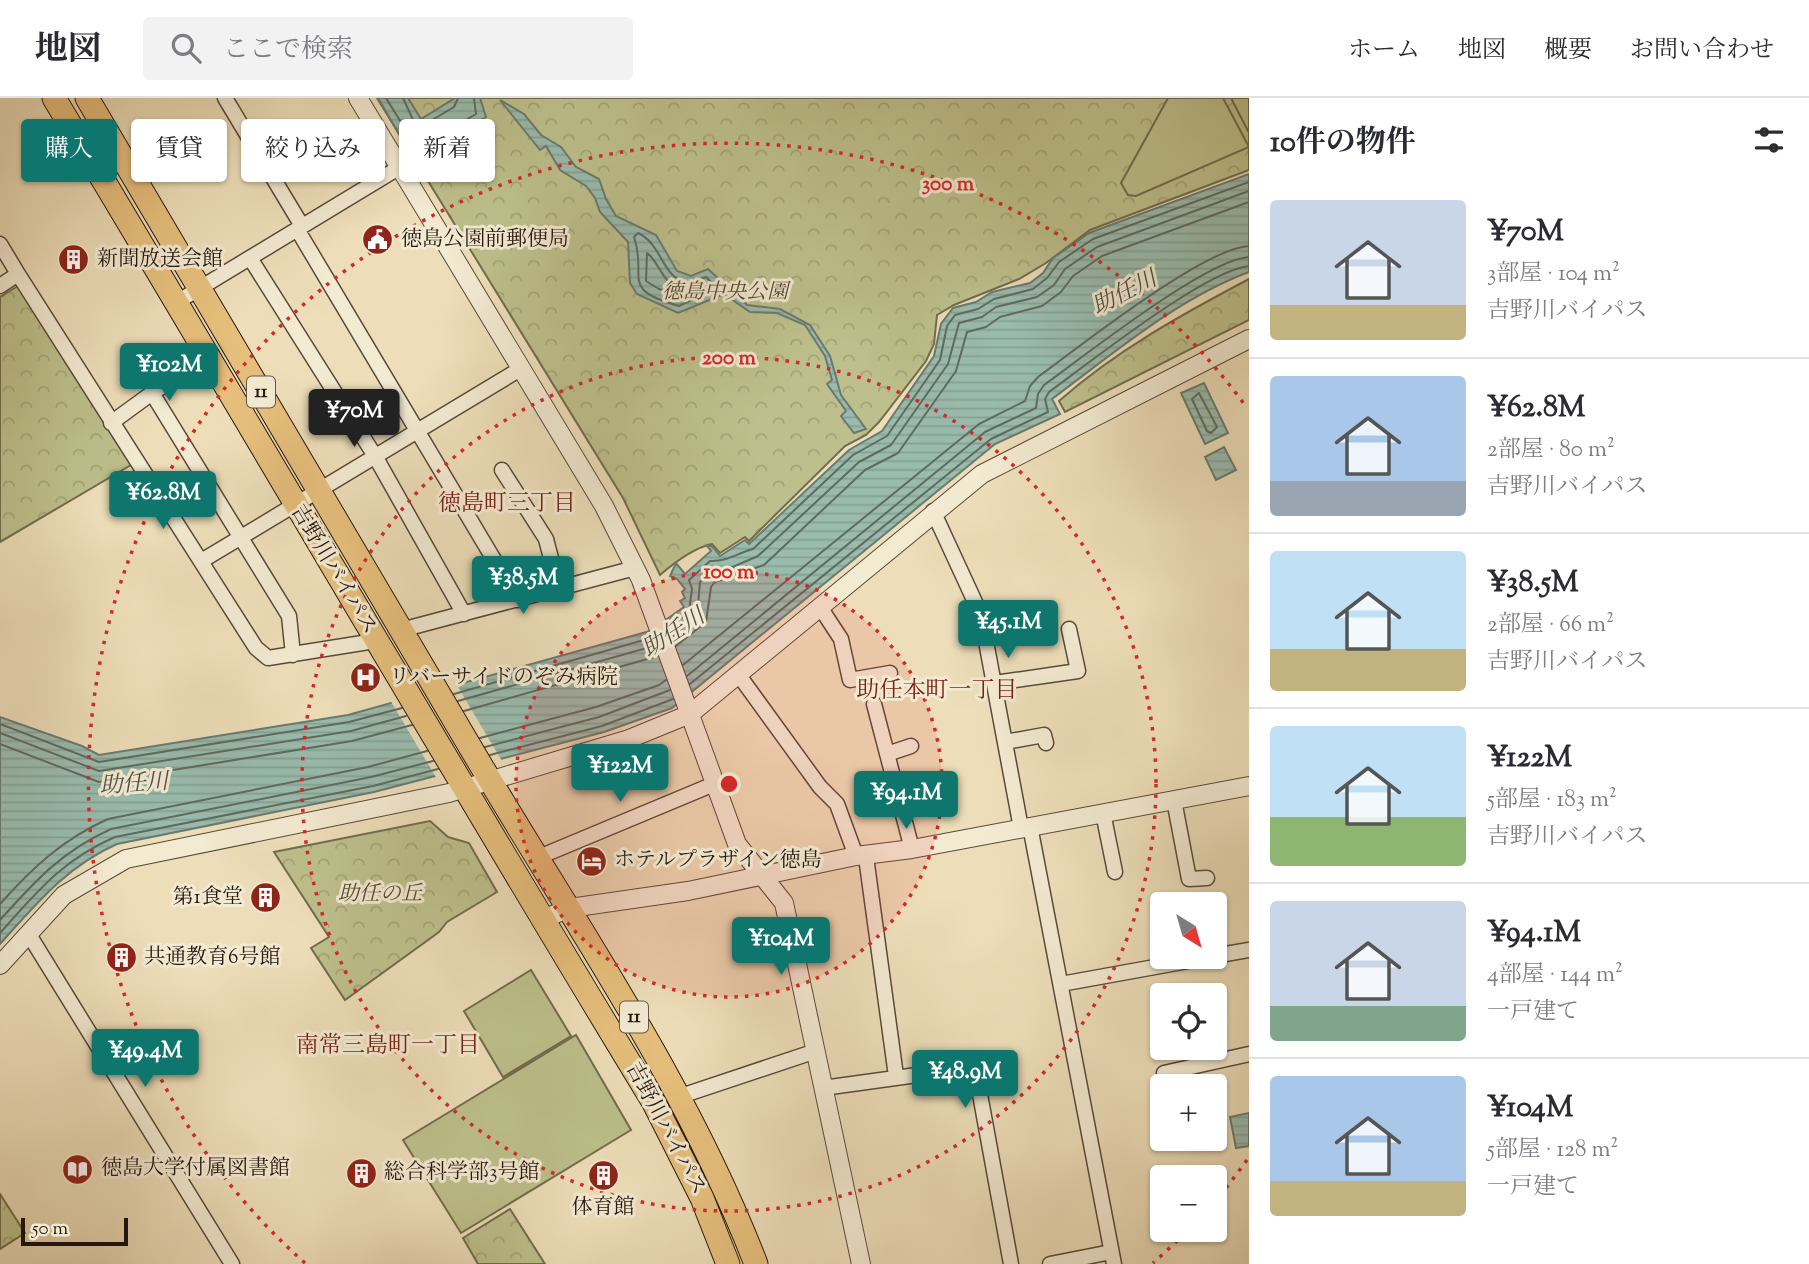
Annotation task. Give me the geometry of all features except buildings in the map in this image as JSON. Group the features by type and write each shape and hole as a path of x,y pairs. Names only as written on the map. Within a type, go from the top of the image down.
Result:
{"highway":[{"name":"吉野川バイパス","path":"54,98 210,357 375,641 654,1102 702,1198 728,1264"},
{"name":"吉野川バイパス","path":"87,98 486,773 570,908 678,1097 724,1186 756,1264"}],"street":[{"path":"225,98 518,600"},
{"path":"358,98 399,165"},
{"path":"177,302 399,168"},
{"path":"409,182 604,506 635,568 655,617 737,844 785,903 861,1264"},
{"path":"0,244 111,423 203,560 256,648 268,658 375,641"},
{"path":"250,258 375,456 464,614"},
{"path":"0,286 18,274"},
{"path":"0,965 64,895 126,859 629,739 688,708 707,703 933,511 982,474 1249,339"},
{"path":"111,423 152,393 210,357"},
{"path":"203,560 522,368"},
{"path":"152,393 289,616 293,655"},
{"path":"502,470 546,539 559,589"},
{"path":"933,511 981,615 1005,742 1061,984 1113,1258 1050,1264"},
{"path":"401,630 635,568"},
{"path":"820,607 841,639 850,680 890,673"},
{"path":"995,683 1079,671 1069,629"},
{"path":"738,674 820,787 837,804 861,856 896,1076"},
{"path":"874,704 912,849"},
{"path":"1005,742 1044,735 1046,743"},
{"path":"887,754 911,746"},
{"path":"538,857 715,784"},
{"path":"543,919 570,908 688,891 761,874 912,849 1249,786"},
{"path":"1174,800 1189,879 1207,878"},
{"path":"1103,813 1115,872"},
{"path":"28,933 232,1264"},
{"path":"1227,954 1249,950"},
{"path":"1061,984 1150,968"},
{"path":"678,1097 816,1051"},
{"path":"1164,1073 1249,1054"},
{"path":"824,1088 975,1067 1011,1264"}],"green space":[{"name":"徳島中央公園","path":"377,98 1249,98 1249,170 1090,230 1046,263 1019,279 954,305 937,315 934,344 926,361 866,435 845,446 749,541 745,537 720,553 712,544 705,546 684,556 660,575 623,498 429,182 495,182 495,119 399,119 399,134"},
{"path":"1168,98 1223,98 1249,147 1136,196 1128,195 1121,183"},
{"path":"1231,98 1249,98 1249,131 1248,131"},
{"path":"1249,279 1249,320 1065,412 1059,401 1104,365 1174,320"},
{"path":"18,286 131,465 0,542 0,297"},
{"name":"助任の丘","path":"430,821 448,837 469,843 497,892 447,922 439,932 345,1000 311,948 329,937 274,852"},
{"path":"531,970 571,1036 503,1077 464,1011"},
{"path":"576,1035 631,1130 461,1233 403,1140"},
{"path":"0,1194 25,1233 0,1249"},
{"path":"510,1209 545,1264 478,1264 463,1238"}],"water":[{"path":"378,98 408,98 421,119 399,119 399,134"},
{"path":"455,98 480,98 486,117 421,119"},
{"path":"500,100 524,114 541,135 561,147 576,167 599,179 616,216 656,235 677,271 691,276 708,269 747,305 780,309 810,325 830,356 841,395 866,429 854,433 841,416 846,411 827,384 832,380 825,356 805,325 777,313 750,312 724,294 678,313 637,294 630,283 628,242 600,212 595,198 586,186 560,170 546,146 540,150"},
{"name":"助任川","path":"1249,174 1249,272 1222,283 1171,312 1052,399 1060,414 995,444 672,708 604,732 374,792 117,844 83,863 53,887 0,944 0,717 82,746 99,755 348,715 650,631 684,607 680,601 685,598 682,592 685,589 677,579 670,576 676,563 685,574 711,551 707,546 712,546 720,556 745,540 749,544 849,450 882,431 934,356 941,324 953,308 976,302 992,292 1030,283 1043,273 1053,258 1089,233"},
{"path":"1204,383 1228,433 1205,444 1181,393"},
{"path":"1224,447 1236,470 1216,480 1205,457"},
{"path":"1249,1113 1249,1146 1236,1148 1230,1117"}],"pier":[{"path":"455,682 502,761 437,779 390,700"}],"place":[{"name":"徳島公園前郵便局","path":"378,240"},
{"name":"新聞放送会館","path":"74,260"},
{"name":"リバーサイドのぞみ病院","path":"366,678"},
{"name":"ホテルプラザイン徳島","path":"591,861"},
{"name":"第1食堂","path":"266,898"},
{"name":"共通教育6号館","path":"121,958"},
{"name":"徳島大学付属図書館","path":"78,1169"},
{"name":"総合科学部3号館","path":"361,1173"},
{"name":"体育館","path":"603,1176"}],"district":[{"name":"徳島町三丁目","path":"507,504"},
{"name":"助任本町一丁目","path":"937,691"},
{"name":"南常三島町一丁目","path":"388,1046"}]}
